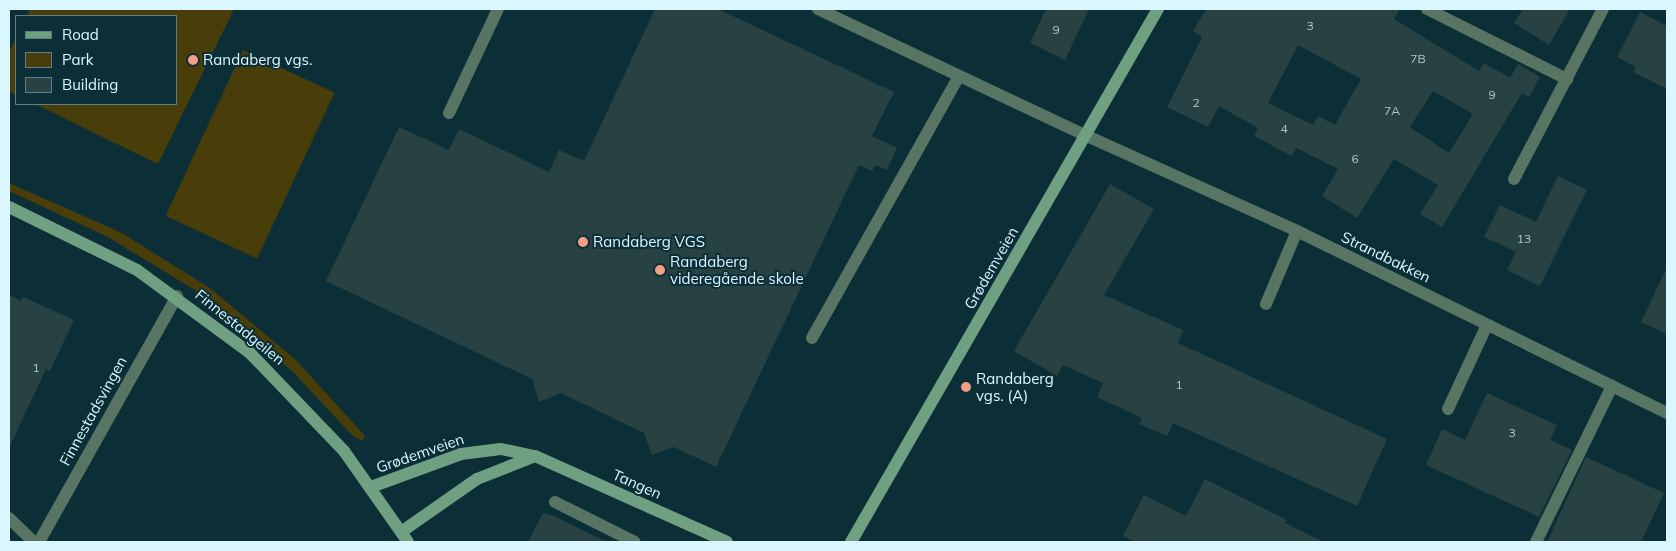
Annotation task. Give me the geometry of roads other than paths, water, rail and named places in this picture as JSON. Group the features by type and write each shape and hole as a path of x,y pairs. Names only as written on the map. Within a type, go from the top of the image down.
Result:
{"main road":[{"name":"Grødemveien","path":"851,542 1087,136 1158,9"},
{"name":"Finnestadgeilen","path":"9,207 98,248 177,296 229,335 282,383 318,421 371,487 405,539"},
{"name":"Grødemveien","path":"371,487 432,464 482,450 501,449 535,456"},
{"path":"405,539 477,479 535,456"},
{"name":"Tangen","path":"535,456 727,542"}],"street":[{"path":"449,113 498,9"},
{"name":"Strandbakken","path":"818,9 1087,136 1297,232 1667,413"},
{"path":"1427,9 1567,79"},
{"path":"1514,179 1603,9"},
{"path":"812,338 959,76"},
{"path":"1266,304 1297,232"},
{"name":"Finnestadsvingen","path":"39,542 177,296"},
{"path":"1448,409 1487,325"},
{"path":"1536,542 1612,386"},
{"path":"555,502 635,542"},
{"path":"9,518 34,542"}],"place":[{"name":"Randaberg vgs.","path":"193,60"},
{"name":"Randaberg VGS","path":"583,242"},
{"name":"Randaberg videregående skole","path":"660,270"},
{"name":"Randaberg vgs. (A)","path":"966,387"}]}
